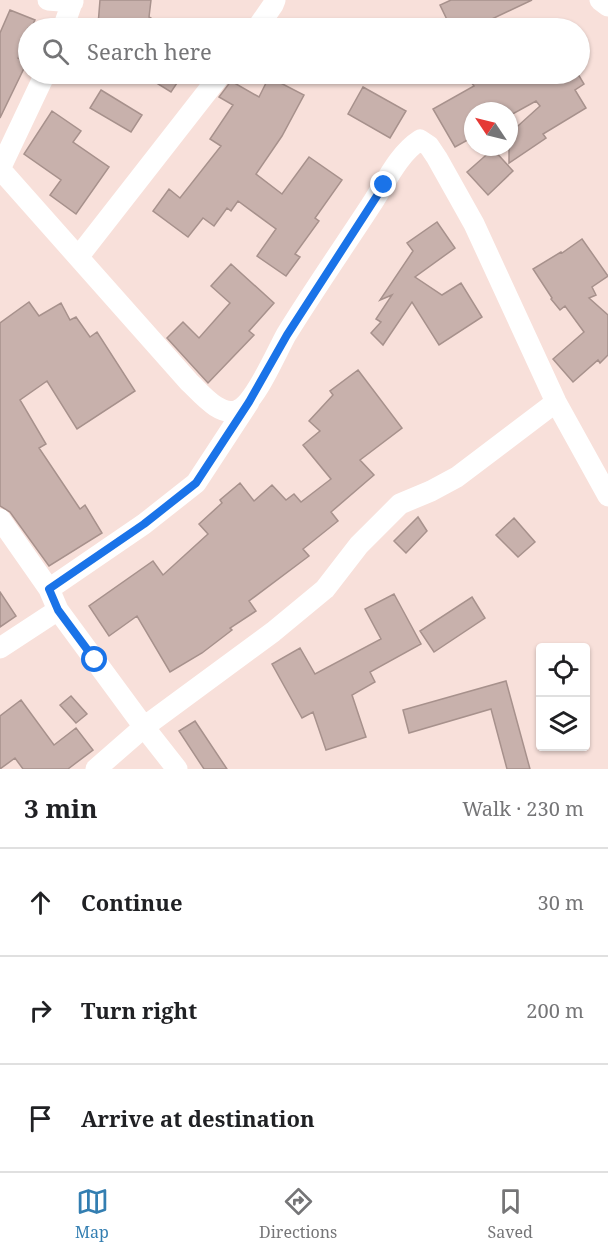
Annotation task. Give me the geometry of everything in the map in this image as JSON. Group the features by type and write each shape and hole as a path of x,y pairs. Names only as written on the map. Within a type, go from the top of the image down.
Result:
{"street":[{"path":"48,0 73,1 67,18"},
{"path":"264,18 275,0"},
{"path":"600,0 608,6"},
{"path":"40,84 0,169 189,382 215,406 224,410 236,411 249,402"},
{"path":"79,256 213,84"},
{"path":"49,589 144,524 196,483 249,402 287,335 351,235 406,152 420,140 429,146 437,158 474,224 556,402 608,496"},
{"path":"96,769 144,727 273,632 326,589 359,545 400,504 457,477 556,402"},
{"path":"0,519 49,589 58,610 177,769"},
{"path":"0,648 58,610"}],"building":[{"path":"100,0 151,0 151,18 99,18"},
{"path":"451,0 532,0 494,18 446,18 440,5"},
{"path":"10,10 30,18 18,18 18,81 0,118 0,33"},
{"path":"158,84 176,84 171,92"},
{"path":"229,84 236,84 259,97 266,84 283,84 304,95 282,136 256,174 282,194 309,157 342,180 315,218 319,221 295,254 300,257 286,276 257,256 276,229 238,201 231,211 227,208 214,226 203,218 188,237 153,211 169,189 180,198 221,146 210,139 233,105 219,97"},
{"path":"472,84 584,84 575,90 586,108 543,134 546,138 509,163 509,156 518,156 518,126 540,106 536,101 518,111 518,102 464,102 464,142 455,147 433,109 474,86"},
{"path":"363,87 406,111 390,138 348,114"},
{"path":"101,90 142,115 131,132 90,108"},
{"path":"52,111 81,131 73,142 109,167 76,214 50,195 61,180 24,154"},
{"path":"485,156 499,156 513,171 488,195 467,172"},
{"path":"437,222 455,248 415,277 442,295 461,283 482,317 439,345 412,302 383,345 371,333 381,322 376,319 392,295 380,300 413,251 407,243"},
{"path":"582,239 608,276 592,287 596,295 589,298 608,315 608,355 600,363 598,360 573,382 553,359 584,332 565,306 560,310 551,299 533,269"},
{"path":"231,264 274,303 249,331 254,335 208,383 167,338 183,322 199,338 230,303 211,286"},
{"path":"29,302 39,316 61,303 70,320 76,317 90,337 97,332 135,391 77,429 47,381 20,400 46,444 39,448 80,509 85,505 102,533 49,566 10,512 0,506 0,323"},
{"path":"358,370 402,428 360,460 374,475 331,512 338,521 303,549 309,556 249,601 256,611 230,628 232,630 202,653 170,672 137,616 109,636 89,606 153,561 163,575 208,534 199,524 222,503 220,500 240,483 254,501 272,485 286,500 294,494 301,502 331,479 303,445 320,431 309,421 333,395 330,391"},
{"path":"418,517 427,531 406,553 394,541"},
{"path":"514,518 535,542 518,557 496,535"},
{"path":"0,592 16,616 0,627"},
{"path":"394,594 421,644 370,672 375,682 352,695 366,737 326,750 313,712 302,718 272,664 300,648 315,674 381,639 365,609"},
{"path":"472,597 485,618 434,652 420,631"},
{"path":"506,681 530,769 507,769 491,709 409,733 403,710"},
{"path":"71,696 87,714 76,723 60,705"},
{"path":"21,700 54,745 76,728 93,750 68,769 23,769 15,758 0,769 0,716"},
{"path":"195,721 227,769 204,769 179,731"}],"route":[{"path":"95,660 58,610 49,589 144,524 196,483 249,402 287,335 384,185"}]}
